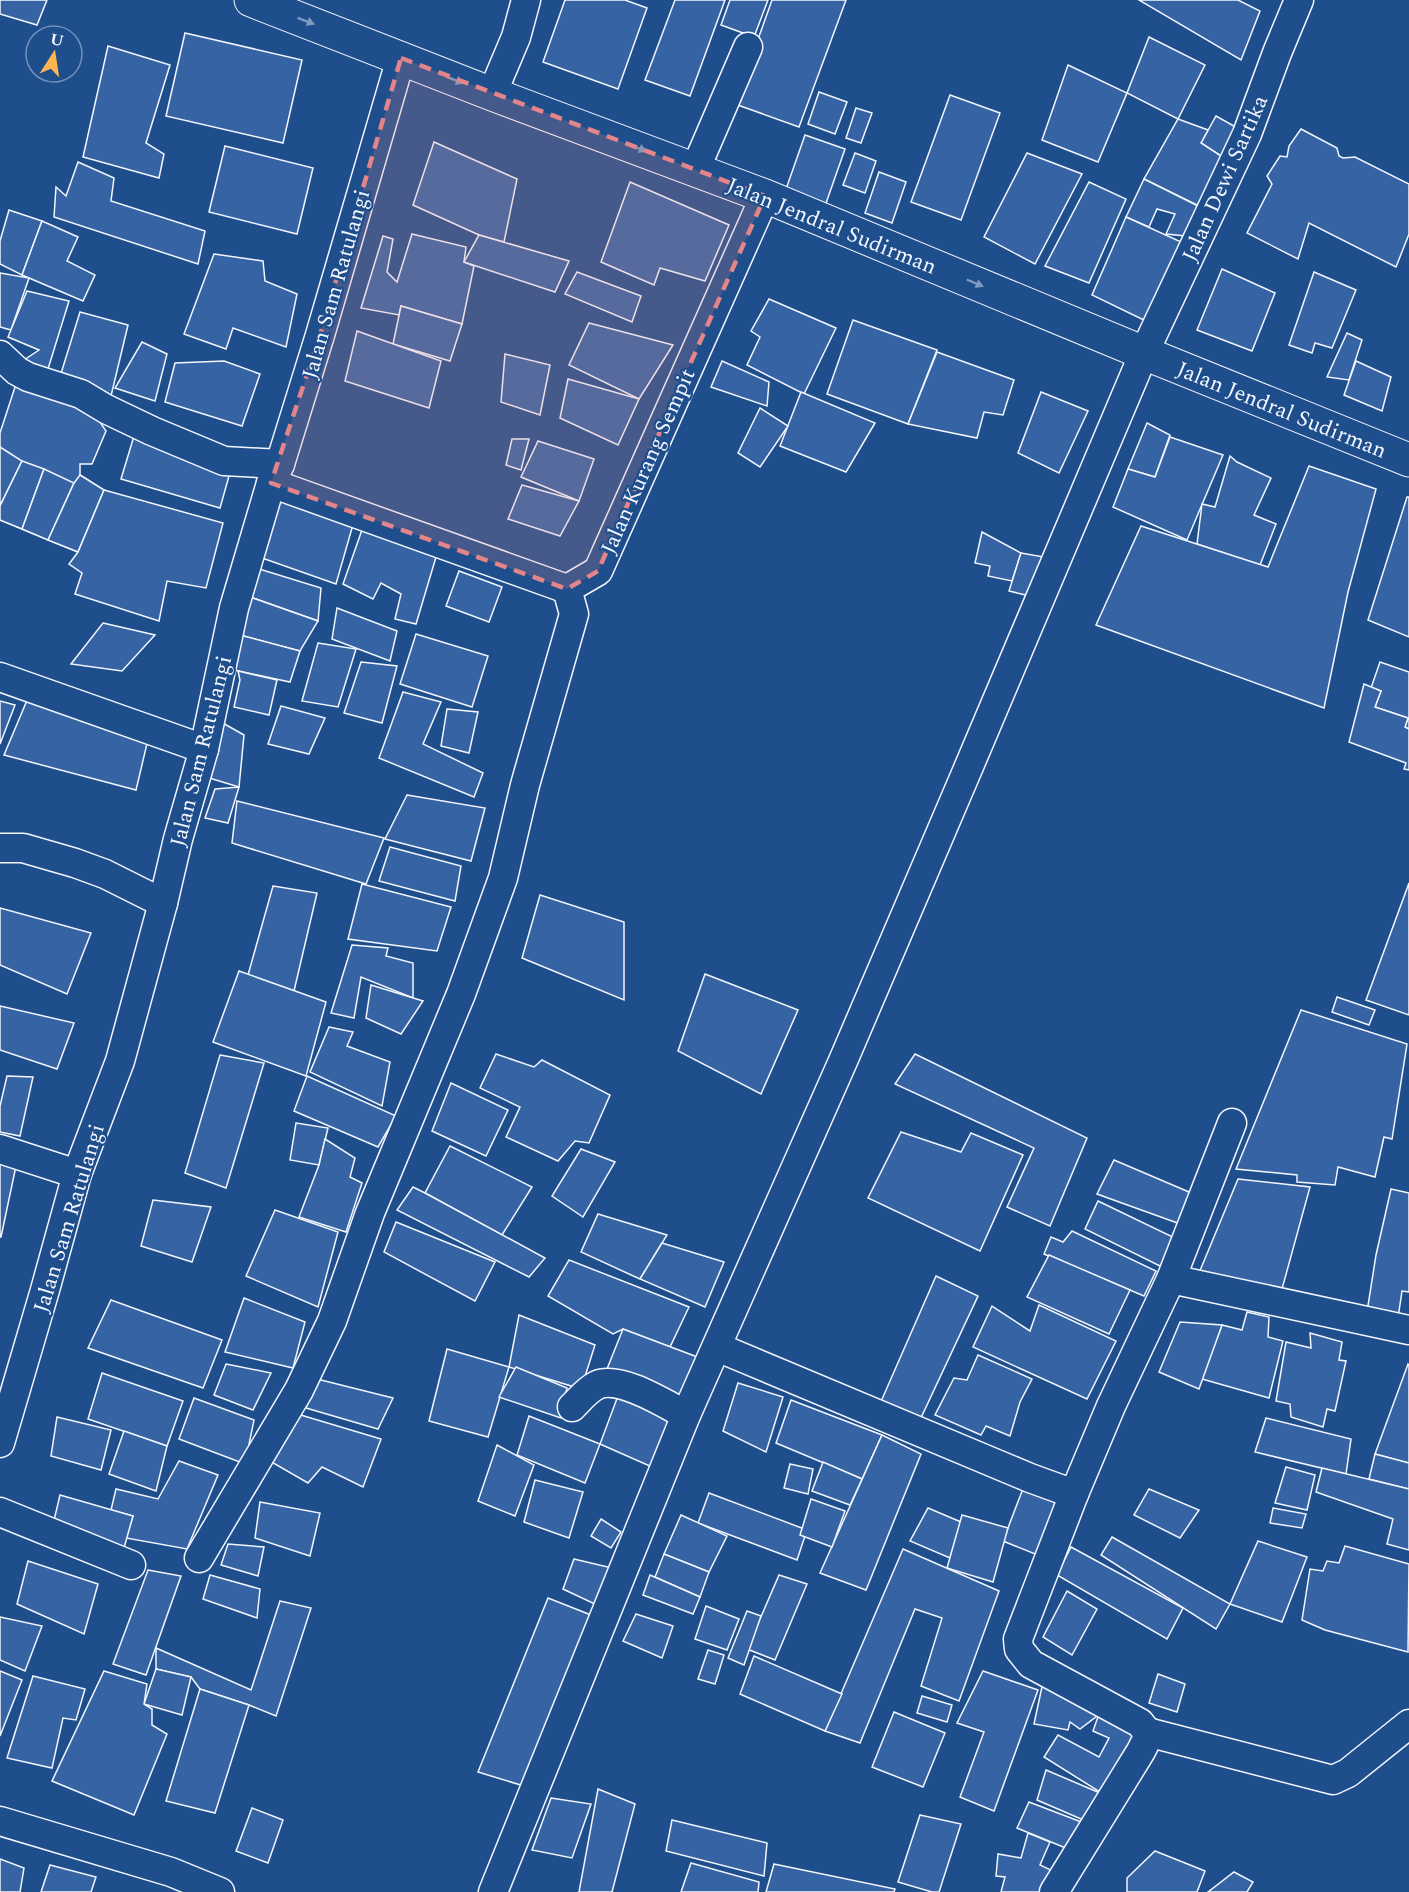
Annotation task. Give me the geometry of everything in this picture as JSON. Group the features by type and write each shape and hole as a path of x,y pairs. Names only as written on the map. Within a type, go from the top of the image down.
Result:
{"street":[{"name":"Jalan Jendral Sudirman","path":"251,0 492,94 765,196 1143,353 1409,460"},
{"path":"492,94 516,37 526,0"},
{"name":"Jalan Dewi Sartika","path":"494,1892 686,1415 967,771 1143,353 1247,134 1299,0"},
{"path":"695,170 748,47"},
{"name":"Jalan Sam Ratulangi","path":"0,1443 77,1174 120,1061 204,749 234,608 324,324 401,58"},
{"name":"Jalan Kurang Sempit","path":"567,589 598,571 765,196"},
{"path":"0,355 17,371 28,377 81,394 152,431 224,461 276,474 567,589 574,614 525,785 503,878 461,994 370,1214 332,1321 299,1390 199,1558"},
{"path":"0,677 204,749"},
{"path":"0,848 23,848 75,863 105,874 163,903"},
{"path":"1232,1123 1171,1279 1074,1494 1018,1639 1018,1649 1031,1664 1140,1723 1147,1732 1333,1780 1348,1773 1409,1724"},
{"path":"0,1149 77,1174"},
{"path":"1171,1279 1409,1330"},
{"path":"717,1347 1030,1478 1074,1494"},
{"path":"572,1407 587,1391 599,1384 610,1382 635,1390 686,1415"},
{"path":"0,1512 131,1565"},
{"path":"1054,1892 1141,1751 1147,1739 1147,1732"},
{"path":"0,1821 171,1872 220,1892"}],"highlighted area":[{"path":"401,58 765,196 598,571 567,589 271,483 320,335"}],"building":[{"path":"0,0 47,0 37,24 0,14"},
{"path":"565,0 625,0 647,8 618,89 543,62"},
{"path":"675,0 725,0 690,96 645,80"},
{"path":"730,0 768,0 754,37 721,25"},
{"path":"772,0 846,0 799,127 735,104"},
{"path":"1139,0 1238,0 1260,11 1241,60"},
{"path":"185,33 302,60 283,143 166,116"},
{"path":"1149,37 1205,65 1178,119 1127,93"},
{"path":"108,46 170,65 146,143 164,154 159,178 83,157"},
{"path":"1068,65 1127,93 1098,162 1042,140"},
{"path":"819,92 847,102 835,134 808,124"},
{"path":"950,95 1000,113 961,220 911,202"},
{"path":"856,108 872,113 861,143 846,138"},
{"path":"1216,116 1241,130 1224,158 1201,143"},
{"path":"1178,119 1208,130 1201,143 1224,158 1201,207 1144,179"},
{"path":"1301,129 1337,148 1339,156 1355,157 1409,184 1409,234 1396,267 1309,223 1298,259 1247,233 1272,184 1267,176 1280,156 1287,157 1289,146"},
{"path":"805,135 845,149 825,206 785,192"},
{"path":"434,142 517,179 504,242 479,235 413,205"},
{"path":"225,146 313,168 297,234 209,212"},
{"path":"855,153 876,161 865,193 843,185"},
{"path":"1027,153 1082,174 1035,264 984,237"},
{"path":"78,162 114,178 111,201 205,231 198,264 54,217 56,187 66,196"},
{"path":"879,172 906,182 892,223 865,213"},
{"path":"1144,179 1208,211 1196,237 1166,234 1175,214 1157,209 1149,227 1126,217"},
{"path":"630,182 729,225 705,281 660,268 654,285 601,262"},
{"path":"1089,182 1126,199 1089,283 1045,266"},
{"path":"9,210 42,221 22,275 0,264 0,241"},
{"path":"1126,217 1190,246 1152,324 1092,295"},
{"path":"42,221 78,237 67,261 95,275 83,301 22,275"},
{"path":"412,234 466,247 464,262 474,266 462,324 401,306 399,315 361,308 383,236 393,239 387,272 397,282"},
{"path":"479,235 569,261 555,292 464,262"},
{"path":"214,254 263,261 265,281 297,294 286,347 233,328 226,349 184,334"},
{"path":"1222,269 1275,293 1252,351 1197,330"},
{"path":"577,272 641,296 632,322 565,294"},
{"path":"1314,272 1356,290 1332,348 1315,343 1312,353 1289,345"},
{"path":"0,273 29,278 11,330 0,327"},
{"path":"27,291 69,301 48,369 24,360 39,350 8,337"},
{"path":"769,299 836,328 804,394 747,365 760,337 751,331"},
{"path":"401,306 462,324 450,361 393,344"},
{"path":"80,312 128,325 111,396 59,380"},
{"path":"853,320 937,350 908,424 827,394"},
{"path":"589,323 673,345 639,399 569,365"},
{"path":"357,331 441,361 429,408 345,381"},
{"path":"1347,333 1362,340 1349,380 1327,377"},
{"path":"142,342 167,354 155,401 115,388"},
{"path":"937,352 1014,380 1003,415 984,412 977,438 908,424"},
{"path":"505,354 550,365 540,415 501,402"},
{"path":"224,361 260,374 242,426 165,402 175,363"},
{"path":"722,361 769,382 767,406 711,387"},
{"path":"1356,361 1391,377 1382,411 1344,395"},
{"path":"568,379 639,399 618,445 560,418"},
{"path":"16,384 94,413 106,431 92,464 80,464 80,475 104,490 78,552 0,520 0,433"},
{"path":"801,392 875,423 846,472 780,446"},
{"path":"1041,392 1088,411 1059,473 1018,453"},
{"path":"760,408 788,426 760,467 738,453"},
{"path":"1147,423 1170,435 1155,477 1128,469"},
{"path":"134,436 231,469 220,508 121,479"},
{"path":"1170,437 1223,455 1187,540 1113,507 1128,469 1155,477"},
{"path":"512,439 529,439 521,470 506,465"},
{"path":"538,441 594,459 579,501 521,477"},
{"path":"0,447 22,461 0,506"},
{"path":"1230,456 1237,462 1271,478 1254,515 1276,524 1260,565 1197,544 1202,504 1215,507"},
{"path":"22,461 44,469 22,529 0,520 0,506"},
{"path":"1309,466 1376,489 1348,592 1324,708 1096,625 1141,526 1268,567"},
{"path":"44,469 74,483 48,540 22,529"},
{"path":"80,475 104,490 78,552 48,540 74,483"},
{"path":"522,485 579,501 560,536 508,519"},
{"path":"278,487 356,514 336,584 262,558"},
{"path":"104,490 223,523 206,588 167,581 159,621 75,594 82,573 69,564 78,552"},
{"path":"1407,497 1409,497 1409,637 1368,620"},
{"path":"363,527 439,547 416,624 395,619 401,594 381,583 373,599 343,584"},
{"path":"982,532 1021,553 1012,581 988,576 990,566 975,563"},
{"path":"1021,553 1044,557 1030,596 1009,591"},
{"path":"256,568 321,588 318,621 250,597"},
{"path":"459,571 502,587 489,622 446,606"},
{"path":"250,597 318,621 300,651 240,635"},
{"path":"337,608 397,631 390,661 332,639"},
{"path":"103,623 155,635 122,671 71,664"},
{"path":"416,634 488,656 472,707 400,684"},
{"path":"240,635 300,651 290,682 225,668"},
{"path":"318,643 356,649 338,707 302,701"},
{"path":"361,662 397,666 382,723 344,713"},
{"path":"1380,662 1409,672 1409,729 1405,727 1408,718 1375,707 1381,691 1371,688"},
{"path":"238,671 277,680 269,715 234,707 240,680"},
{"path":"1364,684 1381,691 1375,707 1408,718 1405,727 1409,729 1409,770 1404,769 1406,763 1349,742"},
{"path":"403,692 441,702 423,744 483,773 474,797 379,758"},
{"path":"28,698 150,731 136,790 4,755"},
{"path":"0,701 15,705 0,744"},
{"path":"281,706 325,718 309,754 268,744"},
{"path":"447,709 478,712 469,753 441,746"},
{"path":"221,722 244,735 239,787 206,777"},
{"path":"239,787 228,823 205,818 215,789"},
{"path":"407,795 485,808 471,861 385,839"},
{"path":"237,801 384,838 366,884 232,843"},
{"path":"390,847 461,866 455,901 379,881"},
{"path":"1409,883 1409,1015 1366,1000"},
{"path":"362,884 451,907 437,951 348,939"},
{"path":"273,886 317,893 294,991 248,975"},
{"path":"540,895 624,922 624,1000 522,958"},
{"path":"0,908 91,933 67,994 0,965"},
{"path":"352,945 388,948 386,956 413,963 413,998 361,977 354,1018 331,1013"},
{"path":"239,971 326,1002 306,1076 213,1042"},
{"path":"705,974 798,1010 761,1094 678,1051"},
{"path":"371,985 423,1001 401,1034 366,1018"},
{"path":"1337,997 1375,1010 1369,1025 1332,1012"},
{"path":"0,1006 74,1023 57,1069 0,1050"},
{"path":"1301,1010 1407,1044 1392,1139 1384,1137 1375,1177 1338,1167 1335,1185 1297,1182 1297,1175 1236,1169"},
{"path":"329,1027 353,1032 347,1046 390,1062 382,1106 310,1072"},
{"path":"496,1054 534,1067 542,1060 610,1095 589,1143 575,1141 558,1161 506,1137 520,1107 480,1088"},
{"path":"915,1054 1087,1138 1050,1226 1007,1207 1034,1148 895,1084"},
{"path":"220,1055 264,1063 226,1188 185,1173"},
{"path":"7,1076 33,1077 20,1136 0,1132 0,1106"},
{"path":"307,1076 396,1116 378,1147 294,1111"},
{"path":"451,1083 508,1110 486,1156 432,1131"},
{"path":"296,1123 328,1128 319,1165 290,1160"},
{"path":"901,1132 961,1152 971,1133 1023,1155 980,1251 868,1198"},
{"path":"325,1139 355,1158 350,1177 362,1183 346,1232 299,1217 319,1165"},
{"path":"450,1146 532,1187 502,1235 425,1193"},
{"path":"581,1149 615,1162 583,1217 552,1196"},
{"path":"1114,1160 1196,1195 1183,1225 1097,1194"},
{"path":"0,1164 16,1166 1,1237 0,1237"},
{"path":"1238,1179 1310,1187 1282,1289 1199,1273"},
{"path":"413,1187 545,1258 529,1277 397,1210"},
{"path":"1391,1189 1409,1193 1409,1292 1402,1291 1398,1318 1367,1312 1376,1255"},
{"path":"153,1200 211,1207 192,1262 141,1246"},
{"path":"1098,1201 1179,1240 1164,1268 1085,1229"},
{"path":"275,1210 338,1232 318,1307 246,1276"},
{"path":"598,1214 667,1235 640,1279 581,1252"},
{"path":"396,1222 495,1262 475,1301 384,1252"},
{"path":"1072,1231 1156,1271 1144,1296 1044,1254 1051,1237 1063,1242"},
{"path":"662,1243 724,1262 705,1307 640,1279"},
{"path":"1049,1255 1130,1290 1109,1334 1027,1297"},
{"path":"569,1260 689,1307 670,1347 623,1329 613,1334 548,1296"},
{"path":"936,1276 978,1296 919,1422 879,1406"},
{"path":"244,1298 305,1322 293,1368 225,1352"},
{"path":"111,1300 222,1340 203,1388 88,1348"},
{"path":"1039,1305 1116,1341 1087,1399 973,1347 992,1306 1030,1331"},
{"path":"1247,1312 1269,1317 1268,1337 1283,1341 1269,1398 1202,1379 1222,1325 1242,1330"},
{"path":"519,1315 595,1345 581,1389 509,1367"},
{"path":"1180,1322 1222,1325 1199,1389 1159,1372"},
{"path":"623,1329 700,1358 677,1402 605,1374"},
{"path":"1310,1333 1342,1342 1339,1360 1346,1361 1335,1411 1327,1409 1323,1427 1291,1417 1290,1404 1276,1401 1286,1342 1311,1348"},
{"path":"447,1349 509,1367 488,1437 429,1421"},
{"path":"978,1355 1032,1379 1020,1402 1010,1436 986,1426 981,1435 935,1415 954,1378 967,1380"},
{"path":"226,1364 271,1373 253,1410 214,1395"},
{"path":"1409,1365 1409,1463 1375,1454"},
{"path":"516,1367 567,1388 561,1418 499,1397"},
{"path":"102,1373 183,1401 167,1446 88,1419"},
{"path":"317,1379 393,1398 378,1429 306,1408"},
{"path":"738,1383 783,1397 766,1452 723,1431"},
{"path":"619,1393 671,1422 661,1471 600,1444"},
{"path":"194,1398 254,1420 245,1464 179,1439"},
{"path":"791,1400 882,1435 862,1479 776,1443"},
{"path":"294,1413 381,1439 363,1487 322,1467 308,1483 268,1460"},
{"path":"529,1416 600,1444 585,1483 517,1455"},
{"path":"57,1417 111,1430 101,1470 51,1456"},
{"path":"1266,1418 1351,1439 1346,1474 1255,1452"},
{"path":"124,1431 167,1446 156,1491 109,1474"},
{"path":"882,1435 921,1454 866,1590 820,1573"},
{"path":"497,1445 534,1465 515,1516 478,1501"},
{"path":"1375,1454 1409,1463 1409,1489 1369,1479"},
{"path":"179,1461 218,1475 187,1549 126,1538 133,1516 111,1510 116,1489 158,1499"},
{"path":"823,1462 862,1479 850,1505 812,1491"},
{"path":"790,1464 813,1469 808,1494 784,1488"},
{"path":"1286,1467 1315,1475 1307,1510 1275,1503"},
{"path":"1322,1468 1409,1489 1409,1550 1387,1544 1393,1519 1316,1492"},
{"path":"535,1480 583,1492 569,1538 524,1522"},
{"path":"1024,1486 1066,1503 1045,1558 1003,1541"},
{"path":"1149,1489 1199,1510 1180,1538 1134,1515"},
{"path":"709,1493 807,1530 797,1560 698,1523"},
{"path":"60,1495 133,1516 122,1555 52,1529"},
{"path":"811,1499 845,1511 832,1547 800,1535"},
{"path":"260,1502 320,1513 310,1556 255,1538"},
{"path":"928,1508 961,1522 950,1558 910,1541"},
{"path":"1273,1508 1306,1514 1302,1528 1270,1523"},
{"path":"681,1515 727,1536 709,1572 664,1554"},
{"path":"962,1515 1008,1528 993,1582 947,1568"},
{"path":"601,1519 621,1532 611,1548 591,1536"},
{"path":"1112,1537 1230,1604 1216,1629 1101,1555"},
{"path":"1258,1541 1307,1557 1282,1622 1230,1604"},
{"path":"228,1544 264,1547 258,1576 221,1565"},
{"path":"1345,1546 1409,1564 1408,1652 1325,1630 1302,1620 1310,1569 1323,1571 1327,1561 1339,1563"},
{"path":"1071,1547 1183,1608 1167,1639 1057,1575"},
{"path":"903,1549 999,1591 959,1701 921,1686 942,1618 915,1609 860,1743 825,1731"},
{"path":"664,1554 709,1572 700,1597 655,1577"},
{"path":"574,1559 612,1568 599,1606 563,1589"},
{"path":"28,1561 98,1584 84,1634 17,1604"},
{"path":"148,1570 181,1576 146,1675 113,1664"},
{"path":"210,1575 260,1589 257,1618 203,1599"},
{"path":"650,1575 700,1597 693,1614 643,1595"},
{"path":"779,1575 807,1584 775,1660 747,1649"},
{"path":"1067,1591 1097,1609 1072,1655 1043,1637"},
{"path":"548,1598 596,1617 524,1786 478,1772"},
{"path":"280,1601 311,1608 276,1716 200,1689 191,1677 156,1669 156,1648 251,1690"},
{"path":"706,1606 739,1619 727,1650 695,1639"},
{"path":"747,1611 761,1616 744,1665 728,1658"},
{"path":"636,1614 673,1626 662,1658 623,1641"},
{"path":"0,1617 42,1626 25,1671 0,1660"},
{"path":"708,1650 724,1655 715,1684 698,1679"},
{"path":"754,1656 842,1694 825,1731 740,1694"},
{"path":"156,1669 191,1677 182,1715 144,1704"},
{"path":"0,1671 22,1680 0,1736"},
{"path":"104,1671 147,1684 144,1704 152,1709 152,1725 167,1734 134,1815 52,1781"},
{"path":"983,1671 1038,1690 994,1811 960,1797 984,1732 957,1723"},
{"path":"1158,1674 1185,1684 1177,1712 1149,1703"},
{"path":"33,1676 85,1689 76,1720 63,1718 52,1768 7,1758"},
{"path":"1043,1682 1097,1716 1080,1729 1070,1722 1068,1730 1034,1724"},
{"path":"200,1689 249,1705 215,1813 166,1801"},
{"path":"922,1696 952,1705 947,1722 917,1713"},
{"path":"1101,1708 1142,1733 1108,1797 1044,1757 1058,1735 1099,1757 1109,1738 1093,1731"},
{"path":"894,1712 945,1733 923,1787 872,1767"},
{"path":"1046,1770 1100,1793 1088,1822 1037,1800"},
{"path":"598,1789 635,1804 612,1892 579,1892"},
{"path":"551,1798 591,1804 572,1858 532,1850"},
{"path":"1029,1802 1084,1823 1073,1851 1017,1828"},
{"path":"252,1808 283,1820 268,1863 236,1851"},
{"path":"920,1815 961,1824 939,1892 898,1882"},
{"path":"672,1820 767,1843 764,1876 666,1851"},
{"path":"1028,1833 1050,1842 1040,1865 1057,1873 1049,1892 1001,1892 1005,1877 996,1876 998,1854 1021,1858"},
{"path":"1155,1851 1205,1871 1197,1892 1127,1892 1127,1878"},
{"path":"0,1859 24,1868 20,1892 0,1892"},
{"path":"691,1863 759,1882 758,1892 681,1892"},
{"path":"774,1864 895,1889 894,1892 766,1892"},
{"path":"50,1865 96,1877 91,1892 41,1892"},
{"path":"1234,1872 1253,1882 1247,1892 1208,1892"}]}
